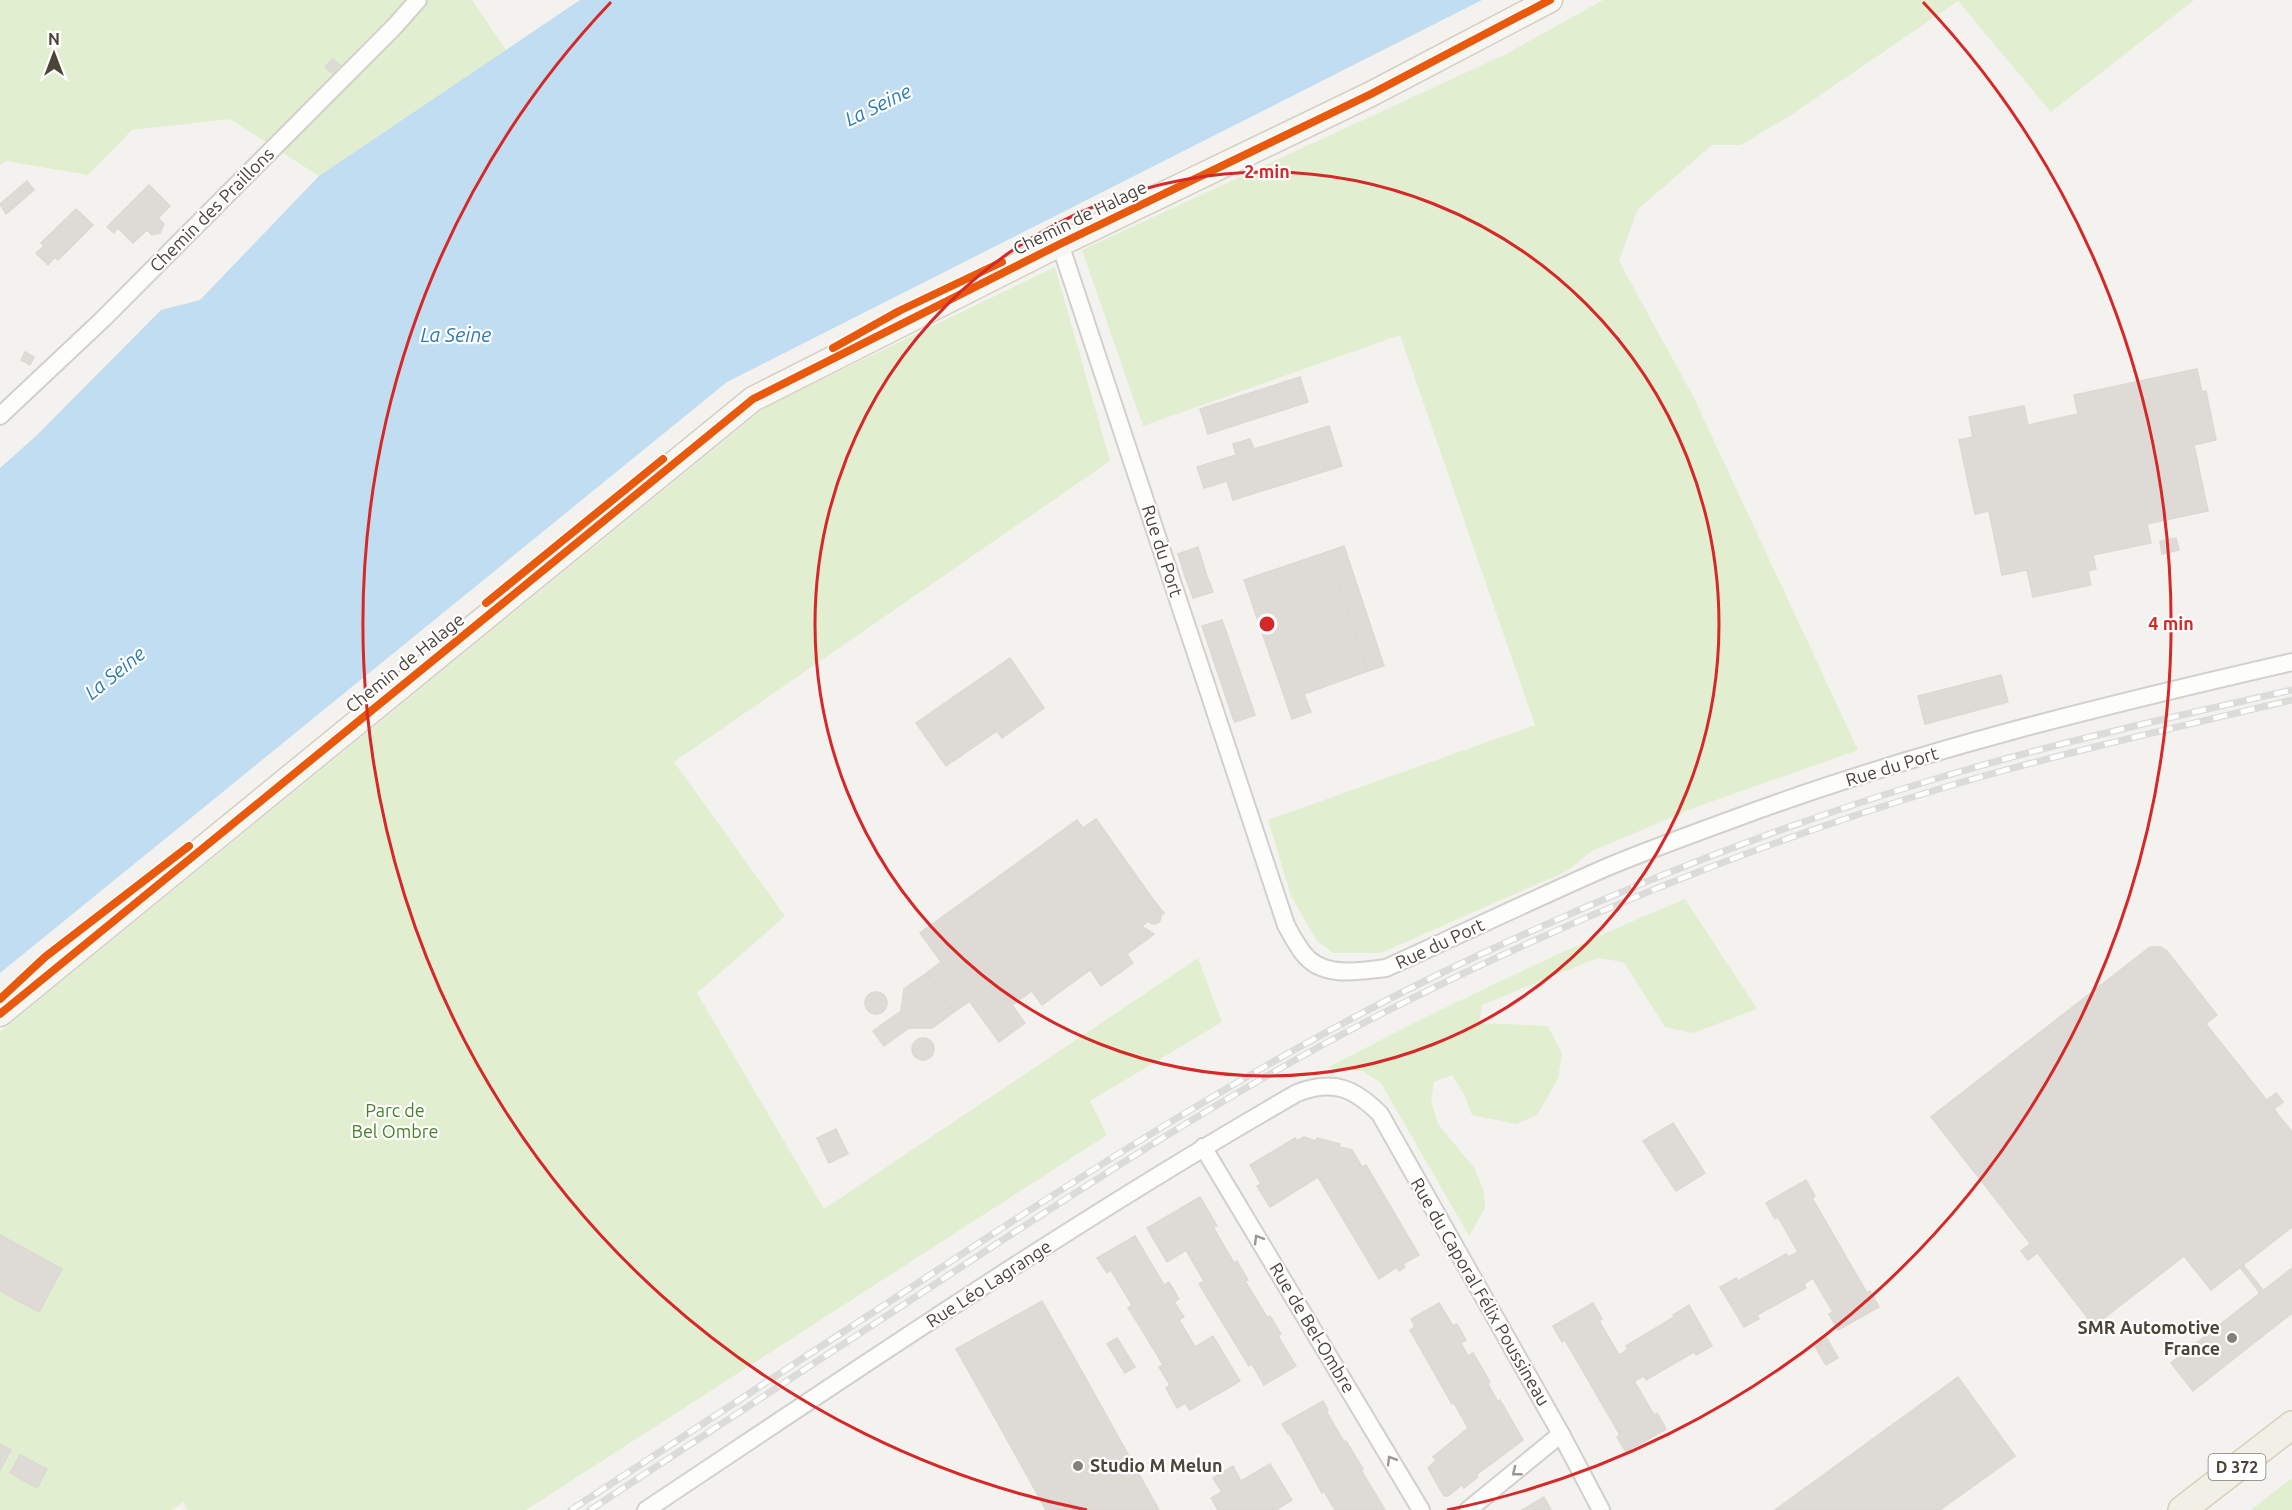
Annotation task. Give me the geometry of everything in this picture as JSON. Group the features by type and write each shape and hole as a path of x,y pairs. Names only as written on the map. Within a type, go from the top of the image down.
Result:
{"main road":[{"name":"D 372","path":"2182,1510 2292,1425"}],"street":[{"name":"Chemin des Praillons","path":"0,416 102,320 394,27 418,0"},
{"name":"Chemin de Halage","path":"0,1014 753,399 1060,244 1371,94 1550,0"},
{"name":"Rue du Port","path":"1060,244 1286,925 1304,955 1326,970 1355,972 1386,968 1607,867 1738,817 1869,773 2082,713 2292,662"},
{"name":"Rue Léo Lagrange","path":"646,1510 1058,1239 1203,1147 1297,1093 1313,1087 1344,1088"},
{"name":"Rue du Caporal Félix Poussineau","path":"1344,1088 1363,1098 1380,1114 1561,1434 1601,1510"},
{"name":"Rue de Bel-Ombre","path":"1203,1147 1421,1510"},
{"path":"1468,1510 1561,1434"}],"green space":[{"path":"0,0 472,0 506,50 319,176 230,119 132,130 88,175 6,161 0,165"},
{"path":"1603,0 2194,0 2051,112 1958,1 1794,113 1741,145 1712,145 1637,210 1619,261 1693,396 1858,750 1696,807 1592,851 1567,871 1381,953 1333,953 1317,941 1291,896 1268,820 1535,725 1400,335 1143,426 1082,250 1506,54"},
{"name":"Parc de Bel Ombre","path":"1055,267 1110,461 674,762 785,916 697,993 824,1209 1198,958 1222,1022 1090,1101 1107,1135 526,1510 187,1510 184,1502 171,1510 0,1510 0,1032 767,406"},
{"path":"1685,899 1757,1009 1693,1033 1665,1027 1624,962 1597,958 1482,1005 1479,1023 1548,1026 1562,1054 1558,1079 1537,1115 1516,1124 1472,1115 1465,1096 1452,1075 1434,1082 1431,1101 1438,1124 1475,1169 1484,1192 1485,1208 1469,1236 1381,1083 1363,1071 1327,1068 1504,979"},
{"path":"2292,1478 2292,1510 2251,1510"}],"water":[{"name":"La Seine","path":"580,0 1482,0 727,382 0,973 0,468 36,436 161,310 200,300 319,176"}],"building":[{"path":"333,59 340,65 332,73 325,67"},
{"path":"27,181 34,190 6,214 0,204"},
{"path":"149,185 170,206 158,218 164,224 160,233 152,235 147,230 133,243 118,228 114,233 107,227"},
{"path":"76,209 93,225 58,260 55,257 48,265 36,253 44,246 41,243"},
{"path":"25,352 34,357 30,365 21,360"},
{"path":"2197,369 2202,392 2206,391 2216,440 2194,445 2208,511 2147,524 2151,543 2093,555 2096,569 2088,571 2091,585 2033,597 2027,570 2002,575 1989,511 1975,514 1959,440 1973,437 1969,417 2024,406 2028,425 2078,414 2074,395"},
{"path":"1300,377 1308,402 1208,434 1200,409"},
{"path":"1329,426 1342,466 1233,500 1227,481 1204,488 1197,467 1236,455 1233,444 1250,439 1254,449"},
{"path":"2176,538 2179,550 2162,554 2160,541"},
{"path":"1344,546 1384,666 1368,671 1327,552"},
{"path":"1198,547 1206,573 1186,579 1178,554"},
{"path":"1327,552 1368,671 1304,694 1311,712 1292,719 1244,580"},
{"path":"1206,573 1213,592 1193,598 1186,579"},
{"path":"1222,620 1252,706 1245,707 1247,714 1233,718 1202,626"},
{"path":"1010,658 1044,708 1002,738 997,731 946,766 916,723"},
{"path":"2001,675 2008,702 1925,724 1918,696"},
{"path":"1252,706 1255,715 1235,722 1233,718 1247,714 1245,707"},
{"path":"1096,819 1155,902 1143,911 1083,828"},
{"path":"1077,820 1143,911 1133,918 1149,938 1110,966 1095,946 1081,956 1091,969 1042,1005 1032,991 1012,1005 1025,1023 999,1042 920,933"},
{"path":"1155,902 1164,913 1161,915 1154,910 1149,912 1148,921 1142,926 1154,934 1149,938 1133,918"},
{"path":"1154,910 1159,912 1161,917 1159,922 1154,924 1149,922 1147,917 1149,912"},
{"path":"1095,946 1110,966 1127,954 1133,963 1101,986 1081,956"},
{"path":"2150,947 2161,947 2167,951 2217,1015 1990,1192 1931,1117"},
{"path":"941,962 970,1001 954,1012 927,973"},
{"path":"927,973 954,1012 932,1028 909,1028 884,1046 873,1031 901,1011 904,989"},
{"path":"876,992 884,995 887,1003 884,1011 876,1014 868,1011 865,1003 868,995"},
{"path":"2205,1023 2241,1068 2025,1237 1990,1192"},
{"path":"923,1038 931,1041 934,1049 931,1057 923,1060 915,1057 912,1049 915,1041"},
{"path":"2241,1068 2276,1112 2059,1281 2025,1237"},
{"path":"2276,1093 2283,1102 2274,1109 2267,1100"},
{"path":"2276,1112 2292,1132 2292,1227 2211,1290 2184,1256 2094,1326 2059,1281"},
{"path":"1673,1123 1705,1173 1676,1191 1643,1141"},
{"path":"836,1129 848,1154 829,1163 817,1138"},
{"path":"1304,1137 1340,1144 1339,1147 1352,1150 1362,1167 1366,1165 1419,1255 1403,1264 1405,1267 1399,1271 1397,1267 1379,1279 1318,1177 1270,1207 1257,1186 1261,1184 1250,1165 1295,1138 1297,1141"},
{"path":"1806,1180 1815,1196 1812,1198 1867,1293 1870,1291 1879,1307 1838,1330 1829,1314 1833,1312 1813,1278 1804,1284 1806,1288 1757,1315 1759,1319 1744,1327 1720,1287 1736,1278 1738,1281 1786,1254 1788,1257 1798,1252 1778,1217 1775,1219 1766,1203"},
{"path":"1200,1197 1217,1226 1213,1227 1234,1263 1237,1261 1248,1280 1245,1281 1267,1317 1270,1316 1281,1334 1278,1336 1296,1366 1264,1385 1252,1364 1249,1366 1199,1284 1204,1281 1186,1250 1167,1262 1147,1228"},
{"path":"0,1235 62,1269 39,1312 0,1291"},
{"path":"1135,1236 1164,1285 1169,1282 1179,1299 1174,1302 1184,1317 1179,1320 1195,1347 1213,1336 1240,1381 1225,1390 1220,1382 1205,1391 1209,1399 1190,1410 1185,1403 1177,1408 1166,1388 1170,1385 1159,1367 1166,1363 1142,1322 1139,1325 1128,1308 1132,1305 1111,1270 1107,1273 1097,1258"},
{"path":"2030,1244 2037,1253 2028,1260 2021,1251"},
{"path":"2243,1265 2263,1290 2260,1293 2240,1267"},
{"name":"SMR Automotive France","path":"2292,1268 2292,1313 2193,1391 2171,1363"},
{"path":"1042,1301 1085,1377 999,1425 956,1349"},
{"path":"1439,1303 1453,1326 1457,1324 1466,1340 1461,1343 1468,1356 1473,1353 1490,1382 1488,1384 1498,1402 1500,1400 1523,1440 1476,1475 1478,1477 1464,1488 1462,1485 1448,1496 1444,1496 1428,1468 1436,1460 1433,1457 1468,1428 1410,1330 1415,1327 1411,1319"},
{"path":"1593,1303 1602,1319 1599,1321 1619,1355 1628,1349 1626,1346 1674,1317 1673,1315 1689,1305 1712,1346 1696,1355 1694,1352 1646,1380 1644,1376 1634,1381 1654,1415 1657,1413 1666,1429 1626,1452 1617,1437 1620,1435 1565,1340 1562,1342 1553,1326"},
{"path":"1142,1322 1166,1363 1163,1365 1139,1325"},
{"path":"1826,1337 1838,1358 1826,1365 1814,1345"},
{"path":"1117,1338 1135,1367 1125,1373 1107,1344"},
{"path":"1085,1377 1159,1510 1046,1510 999,1425"},
{"path":"1958,1377 2015,1456 1940,1510 1775,1510"},
{"path":"1220,1382 1225,1390 1209,1399 1205,1391"},
{"path":"1323,1401 1328,1410 1326,1411 1363,1469 1361,1470 1385,1510 1335,1510 1324,1491 1322,1493 1282,1424"},
{"path":"0,1444 11,1450 0,1470"},
{"path":"20,1455 47,1469 37,1488 10,1473"},
{"path":"1270,1464 1292,1500 1276,1510 1218,1510 1211,1498 1222,1492 1213,1478 1233,1466 1241,1481"},
{"path":"1544,1497 1551,1510 1522,1510"}],"railway":[{"path":"571,1510 989,1237 1175,1119 1302,1045 1433,977 1621,892 1814,818 1988,764 2292,690"},
{"path":"590,1510 1002,1240 1163,1138 1271,1073 1451,979 1590,916 1661,887 1732,859 1876,809 2034,762 2292,700"}],"cycle path":[{"path":"0,1014 753,399 1060,244 1371,94 1550,0"},
{"path":"833,348 899,311 1002,262"},
{"path":"486,603 663,459"},
{"path":"0,999 45,957 189,846"}],"place":[{"name":"SMR Automotive France","path":"2232,1338"},
{"name":"Studio M Melun","path":"1078,1466"}]}
